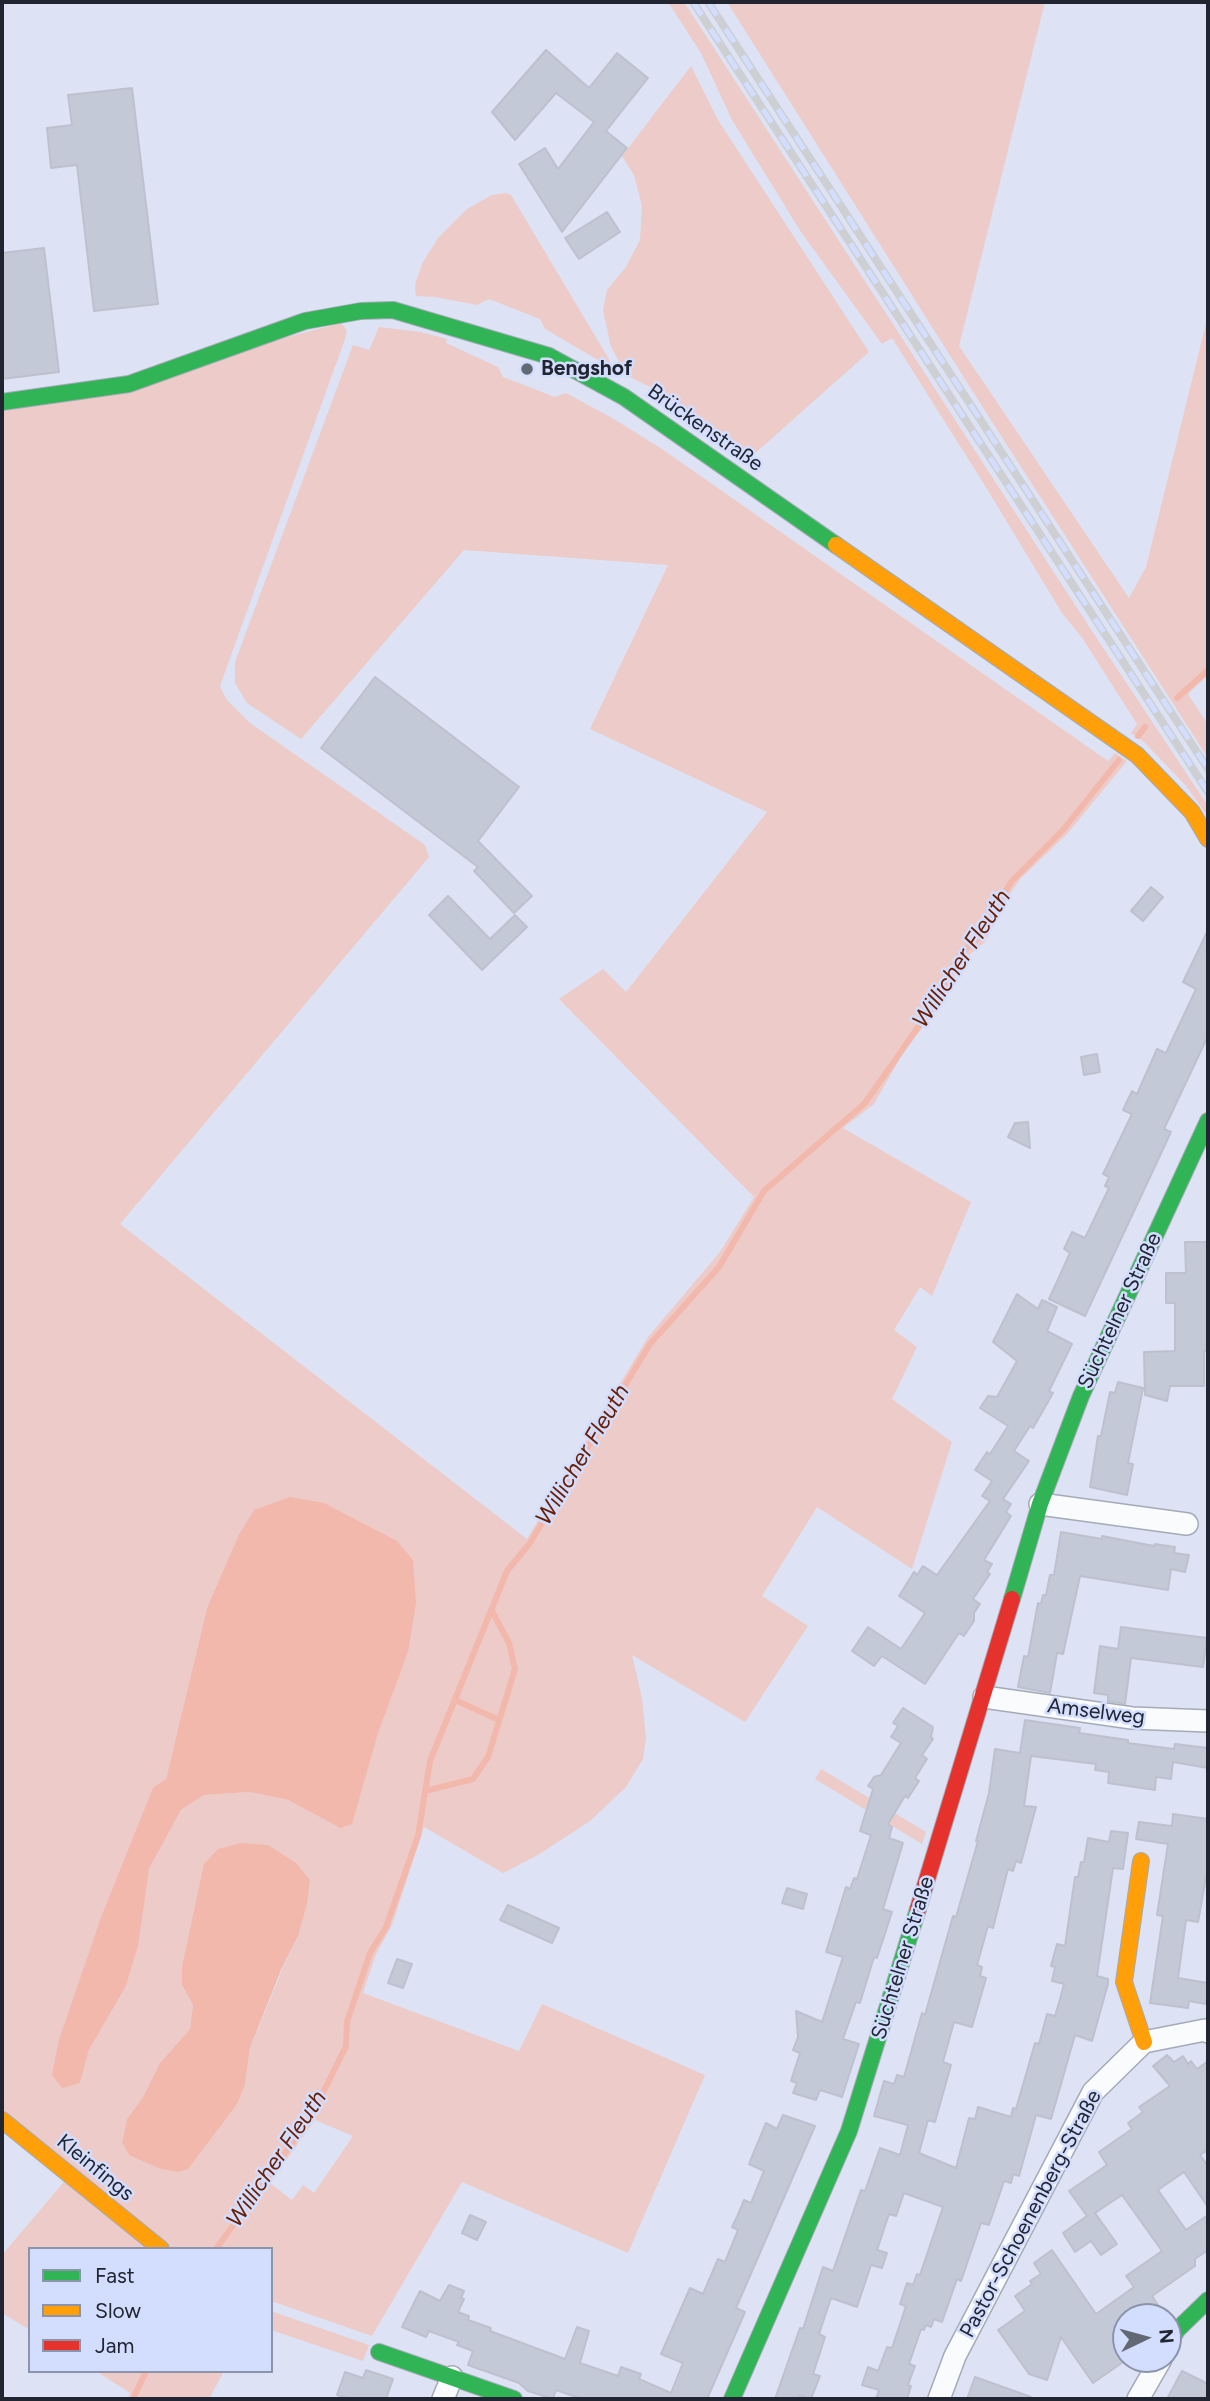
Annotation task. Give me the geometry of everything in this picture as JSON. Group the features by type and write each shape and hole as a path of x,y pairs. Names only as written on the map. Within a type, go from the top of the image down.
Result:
{"street":[{"name":"Brückenstraße","path":"2,402 121,386 305,321 361,311 393,310 406,313 549,356 624,397 1137,755 1192,813 1208,839"},
{"name":"Süchtelner Straße","path":"732,2399 849,2131 984,1697 1040,1504 1081,1396 1208,1121"},
{"path":"1040,1504 1187,1524"},
{"name":"Amselweg","path":"984,1697 1132,1718 1208,1721"},
{"path":"1140,1861 1124,1982 1144,2042 1205,2030 1208,2032"},
{"name":"Pastor-Schoenenberg-Straße","path":"939,2399 955,2356 1093,2092 1144,2042"},
{"name":"Kleinfings","path":"2,2120 159,2247"},
{"path":"1182,2325 1208,2300"},
{"path":"379,2352 514,2399"},
{"path":"1138,2399 1153,2373"},
{"path":"443,2399 452,2377"}],"shaded area":[{"path":"668,2 684,2 1208,806 1208,817 1187,787 1143,741 1131,733 1137,724 1083,639 1062,613 892,338 882,344 801,232 732,120 701,53"},
{"path":"727,2 1045,2 959,346 1129,598 1146,567 1208,315 1208,675 1188,694 1208,725 1208,758 980,403"},
{"path":"691,66 718,120 869,352 752,456 655,389 627,376 611,347 603,310 607,290 626,267 640,240 642,206 634,175 622,156"},
{"path":"492,195 511,195 616,371 545,329 540,319 489,299 477,305 416,296 416,281 423,262 438,238 467,209"},
{"path":"341,323 347,330 345,339 220,686 226,699 250,723 425,845 429,857 120,1224 527,1539 648,1337 720,1252 754,1197 559,999 603,969 626,992 767,812 590,729 668,565 464,550 301,739 247,703 235,683 235,662 353,345 369,350 379,327 421,332 447,339 446,343 498,367 503,377 555,397 566,393 614,419 662,449 1108,761 1115,753 1127,761 1067,834 1021,878 1009,895 985,942 964,959 942,1002 903,1053 874,1104 843,1128 971,1202 932,1296 920,1287 894,1330 917,1347 892,1399 952,1442 912,1569 817,1507 762,1596 808,1626 745,1722 632,1655 642,1698 646,1738 643,1759 626,1787 590,1821 538,1855 503,1873 424,1827 392,1925 376,1954 363,1993 519,2051 542,2004 705,2075 628,2253 462,2182 372,2336 273,2302 273,2247 165,2247 2,2114 2,412","holes":["254,1510 408,1652 340,1828 288,1800 250,1792 204,1795 181,1810 149,1869 125,1988 89,2050 80,2083 53,2075 59,2039 100,1920 166,1779 207,1608 239,1534","298,1936 250,2049 245,2084 129,2155 122,2141 127,2119 143,2097 160,2063 190,2029 193,2005 182,1985","315,2120 353,2136 314,2193 303,2185 292,2200 270,2183"]},
{"path":"290,1497 324,1503 397,1541 413,1560 416,1603 408,1652 378,1733 352,1824 340,1828 288,1800 250,1792 204,1795 181,1810 149,1869 138,1946 125,1988 89,2050 80,2083 62,2088 52,2075 59,2039 100,1920 153,1788 166,1779 207,1608 239,1534 254,1510"},
{"path":"821,1769 926,1832 922,1844 815,1779"},
{"path":"241,1843 268,1845 296,1863 310,1880 307,1903 298,1936 281,1970 250,2048 245,2084 237,2104 188,2169 178,2172 161,2169 129,2155 122,2142 127,2119 143,2097 160,2063 190,2029 193,2005 182,1985 182,1967 204,1864 218,1849"},
{"path":"68,2177 155,2247 28,2247 28,2329 2,2313 2,2255"},
{"path":"273,2312 369,2345 363,2361 273,2331"},
{"path":"99,2373 223,2373 209,2399 128,2399 130,2393"}],"building":[{"path":"546,50 589,88 617,53 648,78 606,131 627,148 562,232 519,164 545,148 558,169 594,122 556,93 515,140 492,112"},
{"path":"132,88 158,304 94,311 77,165 51,168 47,128 72,125 68,95"},
{"path":"607,212 620,232 579,259 565,238"},
{"path":"44,248 59,372 2,379 2,253"},
{"path":"375,677 519,787 478,841 532,896 514,913 474,871 478,867 321,748"},
{"path":"1151,887 1163,897 1143,921 1131,911"},
{"path":"448,896 490,939 515,915 527,927 482,970 429,915"},
{"path":"1208,930 1208,1036 1164,1129 1171,1132 1085,1316 1049,1299 1070,1253 1064,1249 1072,1232 1085,1238 1109,1188 1105,1186 1109,1177 1103,1174 1132,1114 1123,1110 1132,1091 1137,1094 1157,1049 1166,1053 1196,989 1183,982"},
{"path":"1097,1054 1100,1072 1084,1075 1081,1057"},
{"path":"1028,1122 1030,1148 1008,1137 1015,1123"},
{"path":"1185,1242 1208,1242 1208,1351 1204,1351 1204,1386 1170,1386 1167,1401 1145,1395 1144,1352 1175,1351 1175,1303 1166,1303 1166,1273 1186,1273"},
{"path":"1017,1294 1038,1309 1042,1300 1057,1307 1047,1331 1072,1344 1049,1391 1053,1393 1033,1428 1030,1426 1014,1451 1029,1461 1003,1499 1011,1504 1006,1512 1011,1516 984,1560 992,1564 987,1572 990,1574 973,1599 980,1604 974,1613 974,1621 964,1636 959,1633 925,1684 882,1656 874,1666 852,1651 868,1627 901,1649 925,1613 899,1596 914,1572 917,1575 923,1566 937,1575 990,1501 982,1496 992,1481 975,1470 987,1452 990,1454 1008,1426 980,1408 988,1396 997,1397 1017,1361 993,1342"},
{"path":"1118,1382 1143,1388 1128,1463 1133,1464 1127,1495 1090,1487 1098,1436 1101,1436 1110,1392 1115,1393"},
{"path":"1061,1532 1175,1547 1174,1553 1189,1555 1185,1572 1171,1569 1168,1590 1080,1576 1063,1654 1057,1653 1050,1693 1018,1687 1024,1656 1028,1657 1038,1603 1041,1604 1043,1595 1046,1595 1050,1575 1054,1575"},
{"path":"1121,1627 1207,1638 1203,1667 1131,1658 1125,1704 1108,1701 1108,1695 1094,1693 1100,1646 1118,1649"},
{"path":"903,1708 933,1727 933,1739 922,1755 927,1759 915,1778 919,1781 908,1798 905,1796 888,1824 892,1827 889,1838 903,1843 883,1909 892,1912 860,2003 856,2002 843,2039 859,2044 842,2097 820,2090 816,2100 793,2093 797,2083 791,2081 800,2053 793,2050 798,2037 796,2011 822,2022 843,1957 826,1952 846,1887 850,1889 854,1878 857,1879 871,1835 860,1831 873,1789 868,1786 874,1777 881,1775 901,1743 891,1737 898,1726 893,1723"},
{"path":"1025,1720 1080,1728 1079,1733 1128,1740 1128,1743 1174,1749 1175,1744 1208,1748 1208,1768 1173,1762 1171,1779 1156,1777 1155,1790 1108,1783 1109,1772 1095,1770 1096,1764 1031,1756 1024,1806 1036,1807 1021,1863 1016,1861 1013,1871 1008,1869 993,1928 988,1926 977,1965 982,1967 980,1976 986,1978 972,2027 954,2022 943,2062 951,2065 935,2122 928,2120 919,2153 956,2168 969,2118 975,2119 978,2107 1011,2117 1013,2108 1016,2109 1035,2043 1039,2044 1047,2014 1055,2016 1060,1999 1064,1984 1052,1981 1055,1967 1051,1966 1057,1944 1065,1946 1075,1877 1078,1877 1081,1862 1084,1862 1088,1838 1109,1842 1111,1831 1128,1833 1123,1869 1113,1868 1097,1976 1108,1979 1108,1984 1092,2041 1075,2035 1051,2119 1036,2115 1019,2176 1013,2174 1011,2183 1004,2181 989,2225 981,2223 961,2281 957,2279 942,2322 934,2319 931,2327 926,2325 924,2330 921,2329 909,2364 915,2366 908,2385 911,2386 907,2399 876,2399 879,2390 862,2385 868,2367 878,2371 887,2347 892,2348 906,2306 900,2304 907,2283 913,2285 917,2274 920,2275 943,2207 904,2193 896,2216 889,2214 877,2250 887,2253 882,2268 871,2265 857,2307 831,2298 819,2334 825,2337 813,2374 820,2376 811,2399 799,2395 798,2399 775,2399 800,2328 803,2329 823,2267 833,2271 861,2190 865,2191 880,2148 900,2155 908,2125 874,2116 884,2081 894,2084 897,2075 904,2077 922,2013 925,2015 978,1841 995,1749 1020,1753"},
{"path":"1173,1814 1208,1819 1208,1877 1198,1922 1186,1920 1178,1978 1208,1983 1208,1993 1206,2004 1189,2001 1188,2008 1150,2003 1163,1916 1157,1915 1168,1844 1136,1839 1139,1822 1172,1826"},
{"path":"787,1888 807,1894 803,1909 782,1903"},
{"path":"508,1905 559,1928 552,1943 500,1920"},
{"path":"397,1959 412,1964 403,1988 388,1983"},
{"path":"1167,2055 1174,2062 1183,2056 1188,2064 1191,2061 1197,2069 1208,2061 1208,2150 1200,2155 1208,2166 1208,2207 1184,2172 1158,2190 1186,2230 1208,2215 1208,2250 1195,2259 1195,2266 1152,2296 1157,2303 1112,2303 1112,2370 1093,2383 1061,2337 1047,2380 1029,2374 998,2330 1025,2311 1015,2296 1041,2274 1034,2263 1052,2250 1096,2314 1134,2287 1126,2276 1162,2251 1122,2195 1095,2213 1117,2244 1101,2255 1091,2241 1075,2252 1063,2233 1087,2216 1069,2191 1107,2165 1099,2152 1132,2129 1128,2123 1143,2112 1139,2107 1170,2086 1153,2066"},
{"path":"783,2115 815,2126 736,2308 745,2312 707,2399 582,2399 556,2390 553,2399 528,2391 519,2383 468,2365 473,2351 457,2345 459,2342 429,2331 426,2337 402,2327 420,2291 440,2301 449,2285 464,2291 461,2298 464,2299 458,2312 469,2316 468,2320 491,2328 490,2331 565,2359 577,2327 589,2331 580,2363 618,2376 621,2367 641,2374 639,2379 671,2393 683,2363 661,2354 690,2288 703,2294 718,2259 725,2262 738,2230 732,2227 744,2200 751,2203 764,2171 749,2164 766,2123 777,2129"},
{"path":"470,2215 486,2222 477,2240 462,2233"},
{"path":"366,2370 393,2379 386,2399 351,2399 337,2395 345,2372 363,2378"},
{"path":"1182,2371 1208,2384 1208,2399 1167,2399"},
{"path":"975,2377 1031,2397 967,2399"}],"waterway":[{"name":"Willicher Fleuth","path":"1177,698 1208,670"},
{"name":"Willicher Fleuth","path":"1138,736 1145,727"},
{"name":"Willicher Fleuth","path":"217,2247 311,2117 346,2046 347,2022 370,1953 386,1927 418,1836 430,1761 507,1571 530,1543 650,1344 719,1267 764,1191 865,1103 937,1000 959,955 979,937 1011,882 1063,830 1119,760"},
{"path":"425,1791 473,1779 488,1757 515,1669 509,1643 492,1611"},
{"path":"455,1700 499,1720"},
{"name":"Willicher Fleuth","path":"133,2399 145,2373"}],"railway":[{"path":"693,2 1208,792"},
{"path":"708,2 1208,769"}],"traffic: fast":[{"path":"2,402 129,384 305,321 361,311 393,310 549,356 624,397 836,545"},
{"path":"1012,1599 1040,1504 1081,1396 1208,1121"},
{"path":"732,2399 849,2131 918,1909"},
{"path":"1182,2325 1208,2300"},
{"path":"379,2352 514,2399"}],"traffic: slow":[{"path":"836,545 1137,755 1192,812 1208,839"},
{"path":"1141,1861 1124,1982 1144,2042"},
{"path":"2,2120 159,2247"}],"traffic: jam":[{"path":"918,1909 1012,1599"}],"place":[{"name":"Bengshof","path":"527,369"}]}
